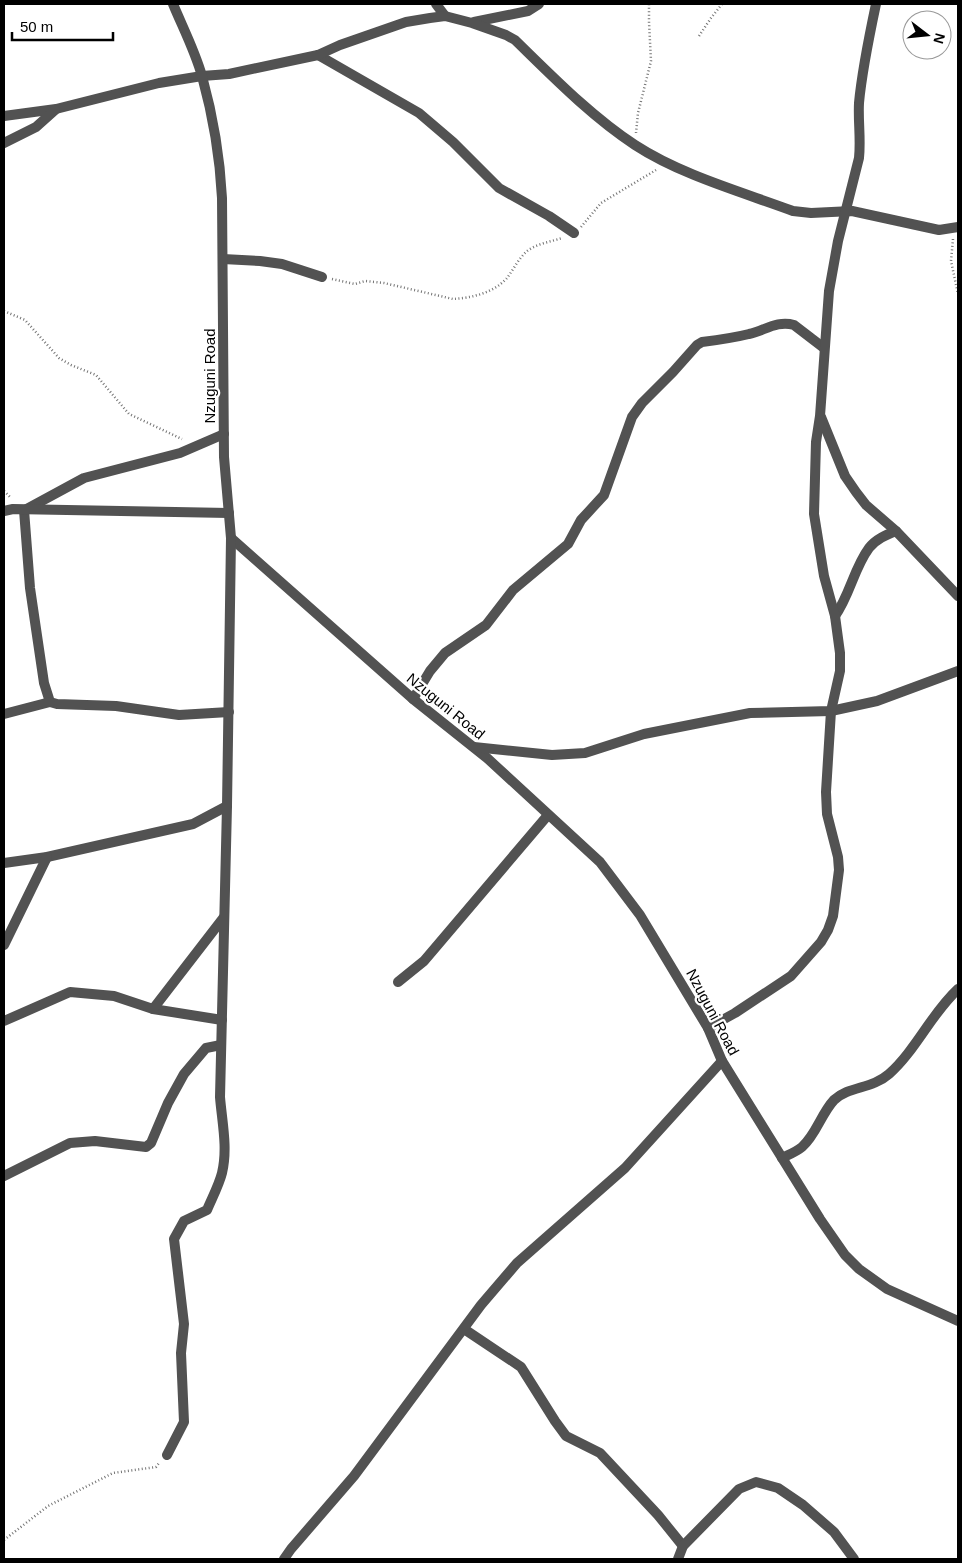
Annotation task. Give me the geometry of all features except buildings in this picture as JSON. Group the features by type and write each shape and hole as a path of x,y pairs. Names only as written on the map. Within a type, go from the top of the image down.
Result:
{"street":[{"name":"Nzuguni Road","path":"173,4 202,76 216,137 220,165 223,259 224,456 231,538 413,699 472,747 600,862 640,915 708,1028 722,1061 845,1255 859,1269 887,1289 958,1321"},
{"path":"436,4 445,16"},
{"path":"472,22 528,11 539,4"},
{"path":"708,1028 736,1013 791,976 808,958 828,930 833,916 839,870 838,857 827,814 826,792 831,711 840,671 840,652 835,616 824,576 814,514 816,442 820,416 829,291 844,212 859,158 861,143 859,105 865,58 876,4"},
{"path":"4,116 56,109 159,83 229,74 318,55 340,45 406,22 445,16 472,22 515,40 575,98 635,145 668,163 802,213 861,212 939,230 956,227"},
{"path":"318,55 419,113 453,142 499,188 549,216 574,233"},
{"path":"4,143 36,127 56,109"},
{"path":"223,259 282,264 322,277"},
{"path":"413,699 430,670 445,653 486,625 513,590 568,544 581,520 604,495 632,417 642,403 697,345 702,342 750,334 776,324 789,323 824,348"},
{"path":"820,416 845,476 856,492 866,505 896,531 958,596"},
{"path":"24,510 84,478 180,453 224,434"},
{"path":"4,511 13,509 229,513"},
{"path":"24,510 30,588 44,683 50,702"},
{"path":"835,616 844,604 868,548 878,539 896,531"},
{"path":"167,1455 184,1422 181,1353 184,1324 174,1239 184,1221 207,1210 221,1174 224,1144 220,1097 231,538"},
{"path":"472,747 552,755 585,753 644,734 750,713 831,711 877,702 958,671"},
{"path":"4,714 50,702 57,704 116,706 179,715 228,712"},
{"path":"4,863 47,857 193,824 227,806"},
{"path":"398,982 424,961 548,815"},
{"path":"4,946 47,857"},
{"path":"153,1009 224,916"},
{"path":"782,1158 808,1141 830,1104 836,1098 845,1093 879,1082 900,1063 958,989"},
{"path":"4,1021 70,992 114,996 153,1009 222,1020"},
{"path":"4,1176 70,1143 95,1141 146,1146 151,1142 184,1074 206,1048 221,1045"},
{"path":"284,1559 307,1529 354,1476 481,1305 517,1263 625,1168 722,1061"},
{"path":"464,1329 521,1366 555,1422 566,1436 600,1454 658,1515 683,1546"},
{"path":"678,1559 683,1546 739,1489 756,1482 778,1488 803,1505 834,1532 854,1559"}],"path":[{"path":"635,145 638,113 650,69 649,4"},
{"path":"699,36 710,18 722,4"},
{"path":"322,277 354,284 365,281 384,283 453,299 464,298 496,289 508,277 526,252 534,247 574,233 595,208 608,198 668,163"},
{"path":"956,227 951,261 958,294"},
{"path":"4,311 25,320 59,358 96,375 129,414 197,446"},
{"path":"4,1540 48,1506 113,1473 156,1467 167,1455"}]}
